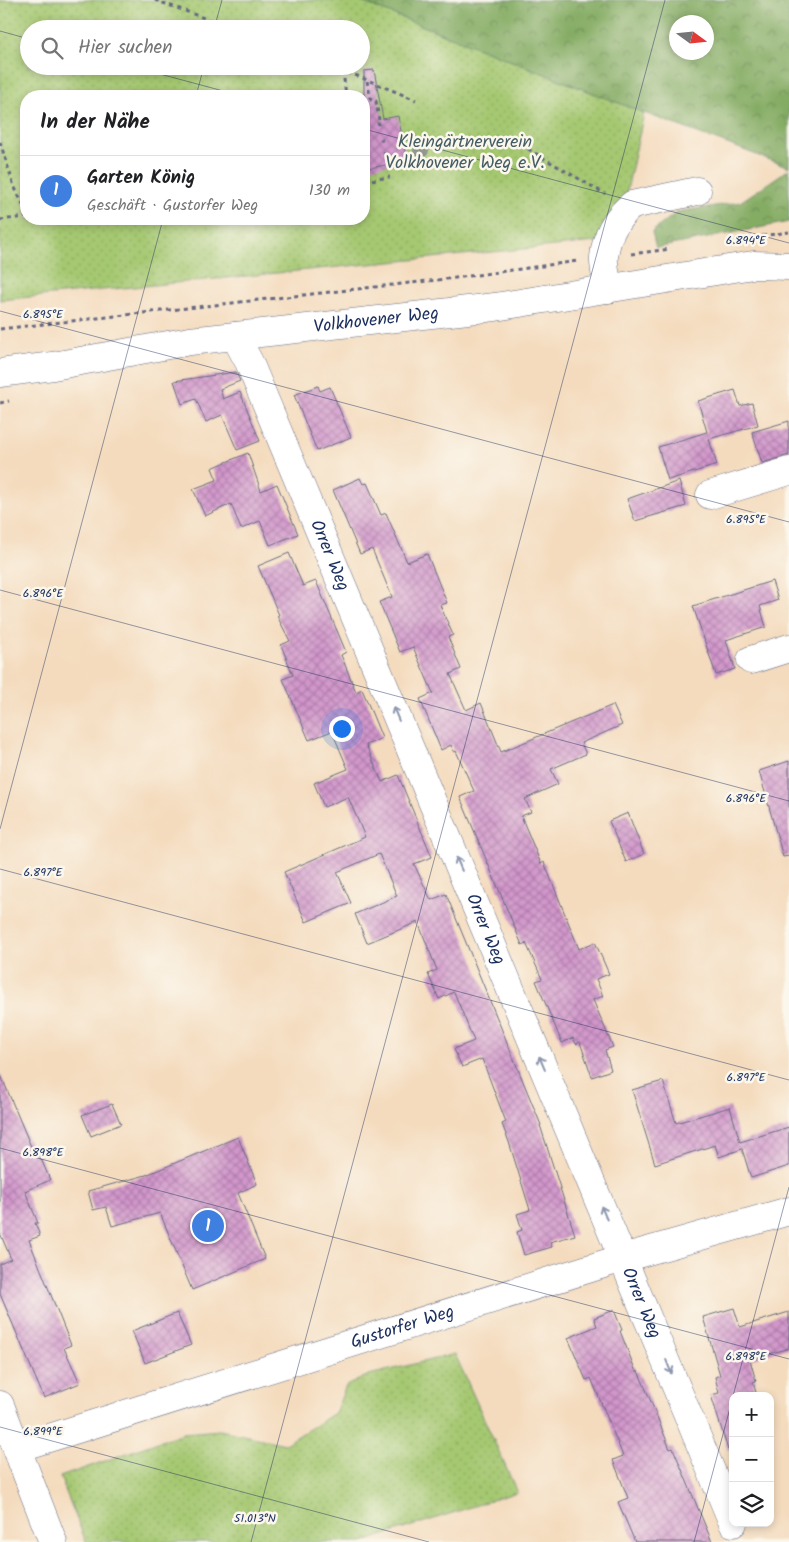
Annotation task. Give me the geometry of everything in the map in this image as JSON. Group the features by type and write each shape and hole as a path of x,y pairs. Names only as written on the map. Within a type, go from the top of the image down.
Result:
{"street":[{"path":"608,289 604,258 611,228 625,211 632,205 697,191"},
{"name":"Volkhovener Weg","path":"753,265 789,251"},
{"name":"Volkhovener Weg","path":"0,373 53,366 190,341 495,307 753,265 789,266"},
{"name":"Orrer Weg","path":"235,336 249,362 729,1513"},
{"path":"710,495 789,471"},
{"path":"751,660 789,648"},
{"name":"Gustorfer Weg","path":"16,1448 623,1258 789,1210"},
{"path":"0,1405 53,1542"},
{"name":"Orrer Weg","path":"735,1527 741,1542"}],"path":[{"path":"155,0 209,20"},
{"path":"344,75 345,90"},
{"path":"355,75 416,100"},
{"path":"367,80 369,90"},
{"path":"370,95 371,100 376,101 379,122"},
{"path":"0,142 20,197"},
{"path":"528,149 624,205 625,211"},
{"path":"370,180 390,177"},
{"path":"0,220 20,218"},
{"path":"754,238 789,232"},
{"path":"0,329 435,280 670,249"}],"green space":[{"name":"Kleingärtnerverein Volkhovener Weg e.V.","path":"0,0 357,0 644,113 616,240 0,300"},
{"path":"357,0 789,0 789,167 644,113"},
{"path":"789,169 789,222 656,248 652,232 677,212 740,202"},
{"path":"455,1354 517,1492 363,1542 86,1542 60,1477 183,1433 220,1430 285,1444 335,1413 346,1386 369,1375"}],"building":[{"path":"370,70 374,70 383,119 398,116 407,161 370,168 370,90 364,90 364,75 370,75"},
{"path":"236,372 240,381 220,389 223,399 240,392 260,441 237,450 222,415 206,422 196,399 182,404 174,381"},
{"path":"318,386 320,391 330,387 351,437 317,451 294,395"},
{"path":"735,390 740,406 752,403 758,425 709,439 717,465 668,480 658,447 707,432 698,401"},
{"path":"789,421 789,455 762,463 752,432"},
{"path":"248,453 261,491 277,484 298,534 270,545 260,521 241,529 231,504 205,516 193,489 217,480 212,468"},
{"path":"360,478 363,484 367,483 381,515 386,513 407,562 427,554 447,603 440,605 453,635 448,637 461,669 450,674 466,710 481,703 501,752 613,705 622,725 581,743 586,754 551,769 558,784 525,799 531,812 521,816 541,864 544,862 579,949 595,942 609,974 596,979 603,996 593,1000 613,1047 605,1050 611,1070 592,1077 580,1042 576,1044 573,1038 562,1043 536,981 542,979 526,943 522,945 460,797 474,791 456,751 454,752 451,745 441,750 420,699 433,693 413,647 400,652 379,602 392,597 372,549 360,554 333,490"},
{"path":"679,481 686,506 635,521 627,499"},
{"path":"289,553 303,586 316,581 346,652 341,655 356,692 362,689 382,738 366,745 382,782 398,775 432,857 414,864 431,900 446,894 541,1125 575,1235 550,1242 552,1247 524,1255 517,1232 522,1230 517,1214 530,1210 502,1124 506,1122 482,1059 462,1067 454,1049 474,1041 454,992 439,999 428,974 437,970 418,922 367,943 355,914 397,896 379,854 337,872 351,903 306,922 284,872 365,837 348,797 324,807 314,783 348,769 332,731 309,740 283,679 293,675 281,645 290,641 277,616 279,615 258,566"},
{"path":"772,581 778,600 760,606 766,627 726,640 735,669 716,675 693,606"},
{"path":"789,761 789,856 783,857 759,771"},
{"path":"628,813 644,854 626,862 609,821"},
{"path":"0,1073 32,1149 36,1147 50,1180 25,1191 38,1223 35,1223 40,1236 29,1240 71,1345 64,1348 80,1383 44,1398 0,1294 0,1264 11,1259 0,1233"},
{"path":"663,1081 676,1123 730,1107 740,1142 789,1127 789,1166 751,1178 742,1149 719,1157 715,1145 655,1164 632,1090"},
{"path":"112,1104 121,1124 91,1136 82,1115"},
{"path":"238,1137 257,1184 238,1193 265,1259 192,1290 160,1213 112,1226 106,1207 93,1210 88,1191 146,1175"},
{"path":"734,1308 740,1327 789,1312 789,1348 750,1360 756,1381 753,1382 756,1392 729,1392 728,1450 711,1395 719,1393 715,1377 720,1375 703,1317"},
{"path":"614,1310 636,1372 638,1371 670,1449 673,1448 712,1542 635,1542 618,1502 628,1498 613,1460 623,1456 591,1378 586,1380 568,1338 597,1326 594,1318"},
{"path":"177,1313 191,1345 145,1363 132,1331"}],"place":[{"name":"Garten König","path":"208,1226"}]}
